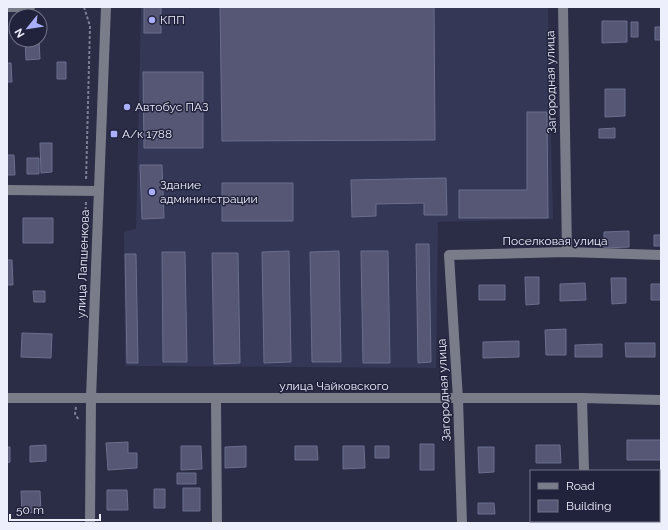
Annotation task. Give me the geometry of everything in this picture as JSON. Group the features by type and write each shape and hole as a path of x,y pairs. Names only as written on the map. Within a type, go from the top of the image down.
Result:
{"street":[{"path":"7,7 30,7"},
{"name":"улица Лапшенкова","path":"90,523 91,398 106,7"},
{"name":"Загородная улица","path":"563,7 567,252"},
{"path":"7,190 99,191"},
{"name":"Поселковая улица","path":"449,255 567,252 661,255"},
{"name":"Загородная улица","path":"449,255 458,399 462,523"},
{"name":"улица Чайковского","path":"7,398 582,398 661,400"},
{"path":"582,398 584,470"},
{"path":"216,399 217,523"}],"shaded area":[{"path":"141,7 548,7 553,219 438,222 436,368 125,366 124,232 136,229"}],"building":[{"name":"КПП","path":"144,7 161,7 161,33 144,33"},
{"path":"220,7 434,7 435,140 222,141"},
{"path":"602,21 627,21 627,42 602,43"},
{"path":"631,22 638,22 638,37 631,37"},
{"path":"655,27 661,27 661,40 655,40"},
{"path":"25,48 39,48 40,59 26,60"},
{"path":"57,62 66,62 66,79 57,79"},
{"path":"7,63 11,63 12,82 7,82"},
{"path":"143,72 203,72 203,148 144,148"},
{"path":"605,89 625,89 625,116 605,117"},
{"path":"527,112 547,112 548,218 459,218 459,190 527,190"},
{"path":"615,128 615,138 599,138 599,129"},
{"path":"40,143 52,143 52,172 41,173"},
{"path":"7,155 14,155 15,175 7,175"},
{"path":"27,158 39,158 39,174 27,174"},
{"name":"Здание админинстрации","path":"140,165 162,165 164,218 142,219"},
{"path":"446,178 447,215 424,215 424,203 376,204 376,216 352,217 351,180"},
{"path":"222,183 293,183 293,221 222,221"},
{"path":"23,218 53,218 53,243 23,243"},
{"path":"629,231 629,247 604,248 604,232"},
{"path":"654,235 661,235 661,246 654,246"},
{"path":"416,244 429,244 431,362 418,363"},
{"path":"289,251 291,362 264,363 262,252"},
{"path":"339,251 341,362 312,362 310,252"},
{"path":"361,251 388,251 390,363 363,363"},
{"path":"162,252 185,252 187,362 163,362"},
{"path":"212,253 238,253 240,363 214,364"},
{"path":"125,254 136,254 138,363 127,363"},
{"path":"7,260 12,260 13,285 7,285"},
{"path":"525,277 539,277 539,304 526,305"},
{"path":"611,278 626,278 626,303 612,304"},
{"path":"585,283 586,300 560,301 560,284"},
{"path":"651,284 661,284 661,300 651,300"},
{"path":"479,285 505,285 505,300 479,300"},
{"path":"33,291 45,291 45,302 34,302"},
{"path":"566,329 566,355 546,355 545,330"},
{"path":"22,333 52,334 51,358 21,357"},
{"path":"519,341 519,357 483,358 483,342"},
{"path":"625,343 655,343 655,357 626,357"},
{"path":"602,344 602,357 575,357 575,345"},
{"path":"627,440 661,440 661,460 627,460"},
{"path":"128,442 128,453 137,453 137,468 108,470 106,443"},
{"path":"420,444 434,444 434,470 420,470"},
{"path":"46,445 46,461 30,462 30,446"},
{"path":"536,445 560,445 561,463 536,463"},
{"path":"181,446 201,446 202,469 181,470"},
{"path":"246,446 246,467 225,468 225,447"},
{"path":"295,446 317,446 318,460 295,460"},
{"path":"343,446 364,446 365,468 343,469"},
{"path":"375,446 389,446 389,458 375,458"},
{"path":"7,447 10,447 10,462 7,463"},
{"path":"478,447 494,447 494,472 479,473"},
{"path":"177,473 196,473 196,484 177,484"},
{"path":"183,488 200,488 200,511 183,511"},
{"path":"154,489 165,489 165,508 154,508"},
{"path":"107,490 127,490 128,510 107,510"},
{"path":"21,491 40,491 41,512 22,513"},
{"path":"478,503 494,503 495,514 478,514"},
{"path":"607,522 628,522 628,523"}],"place":[{"name":"КПП","path":"152,20"},
{"name":"Автобус ПАЗ","path":"127,107"},
{"name":"А/к 1788","path":"114,134"},
{"name":"Здание админинстрации","path":"152,192"}]}
